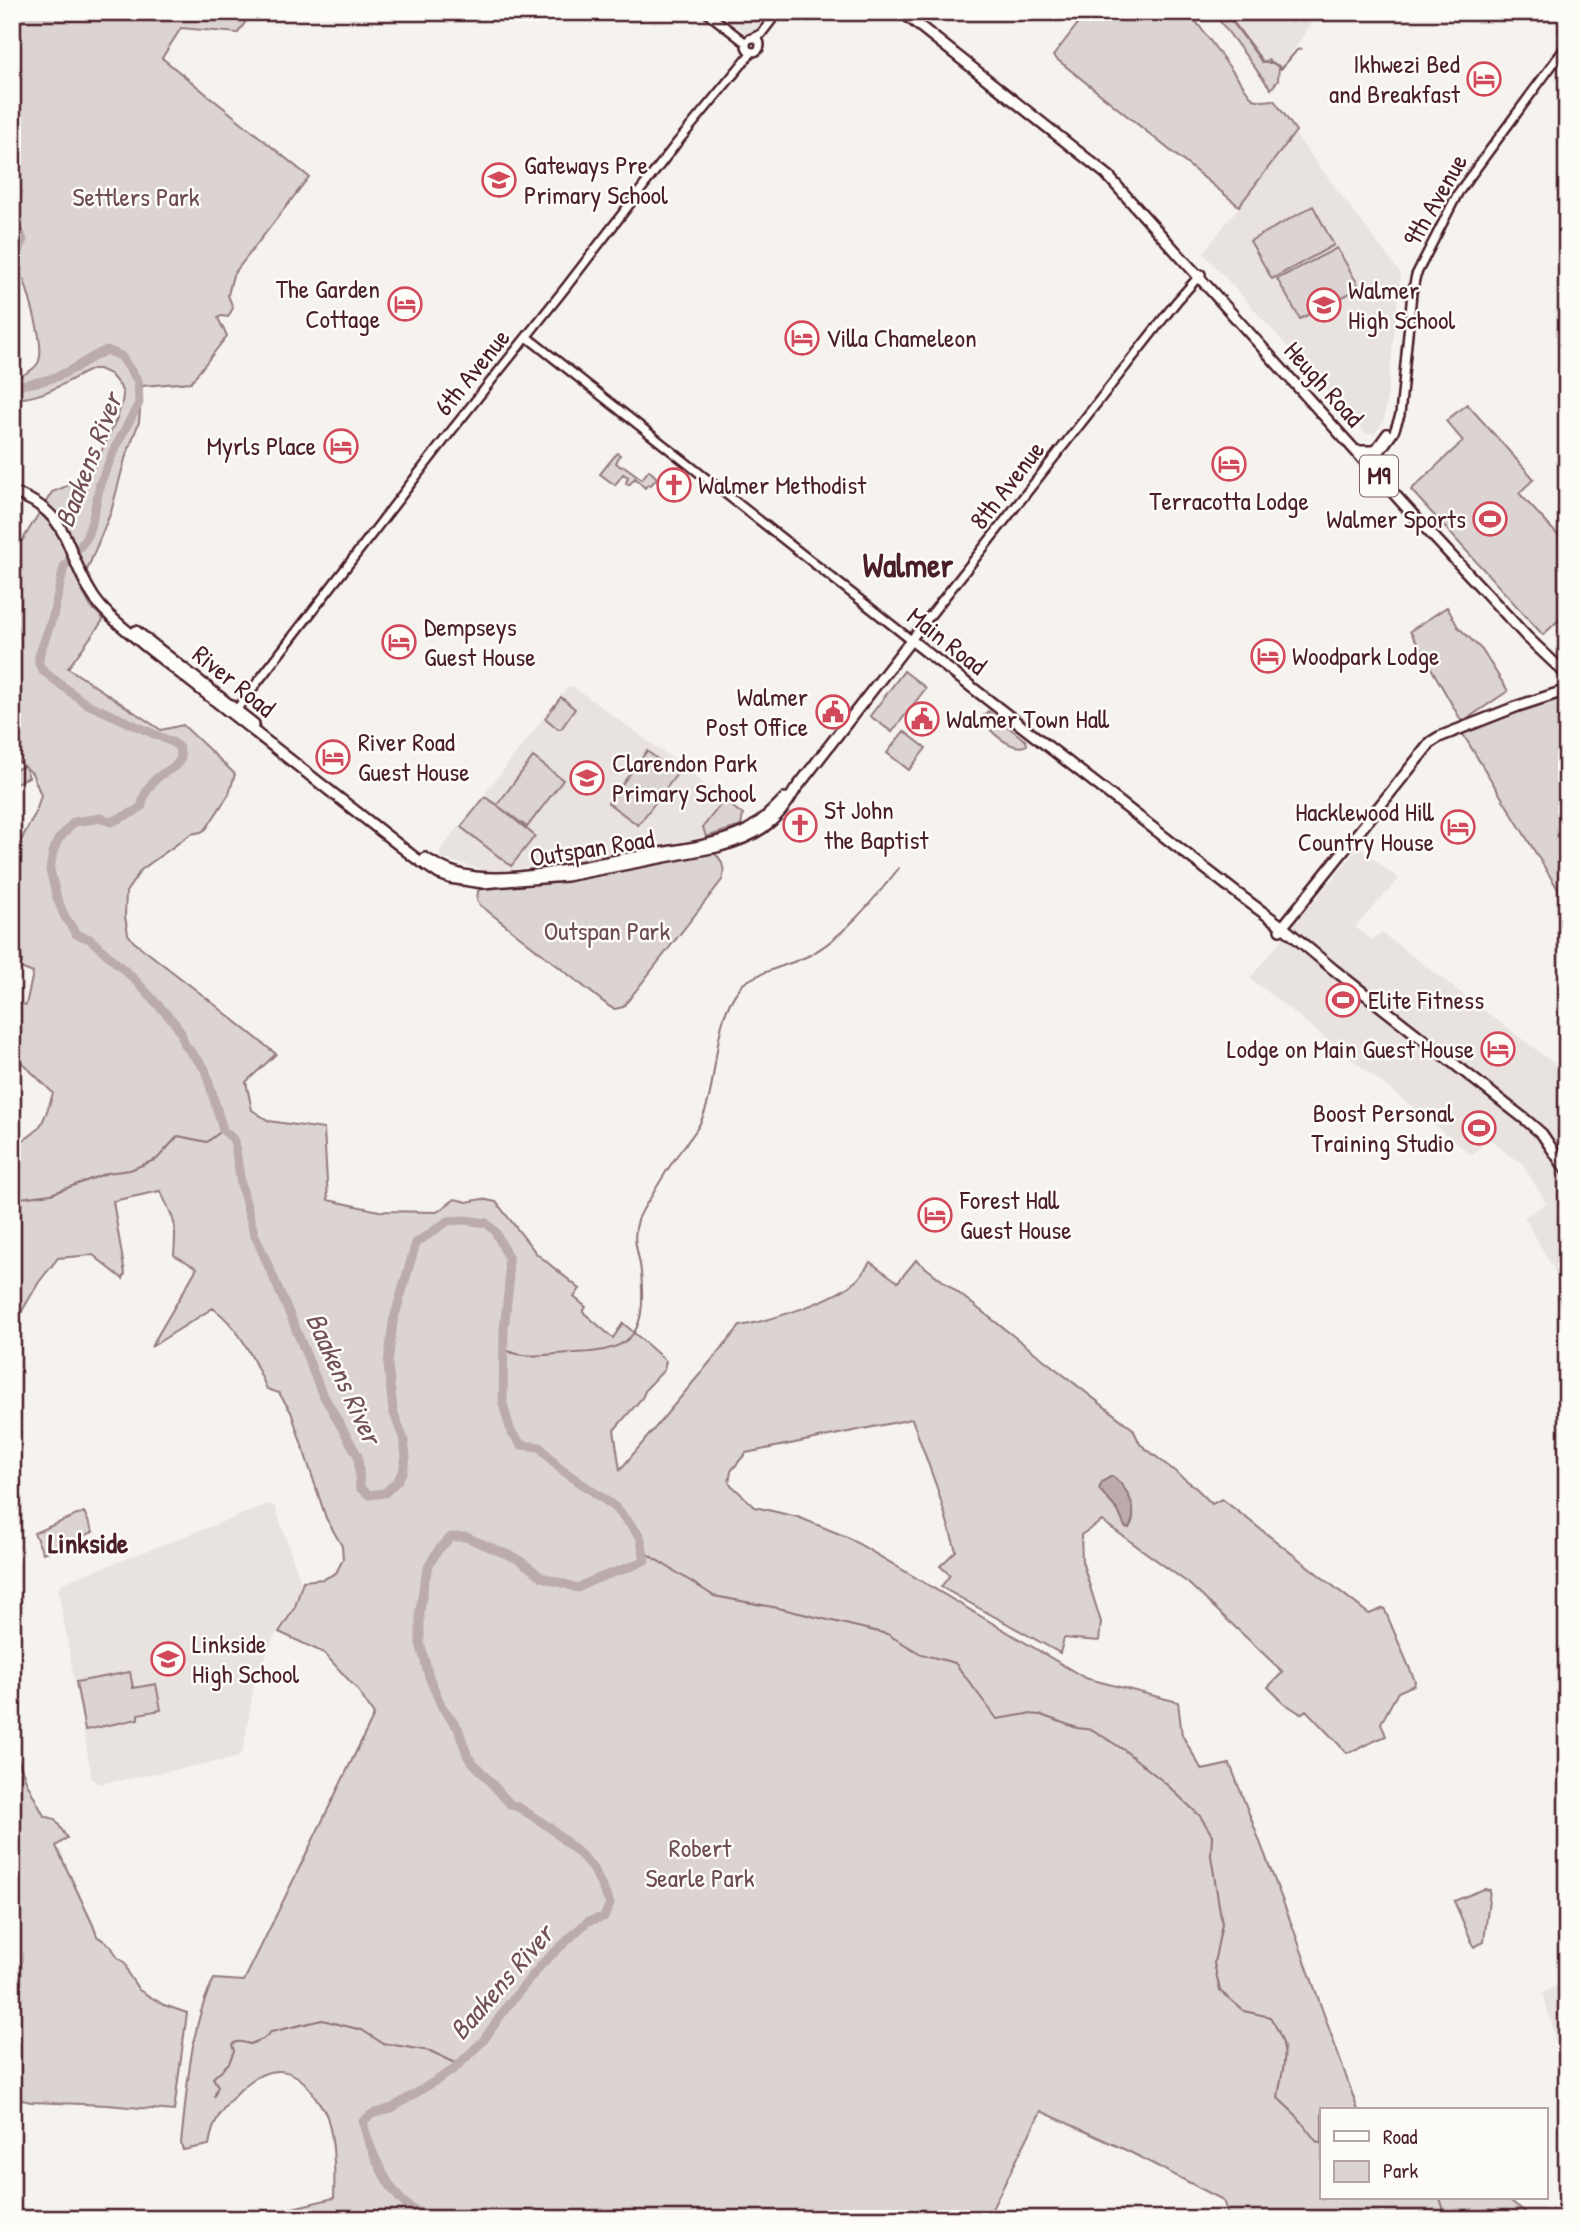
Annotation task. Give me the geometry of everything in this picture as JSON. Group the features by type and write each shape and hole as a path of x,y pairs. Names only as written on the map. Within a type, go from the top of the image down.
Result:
{"main road":[{"name":"Heugh Road","path":"902,12 1107,175 1567,681"},
{"path":"1356,451 1375,450"},
{"path":"12,486 33,494 48,507"},
{"path":"12,492 48,507"},
{"name":"River Road","path":"48,507 85,574 94,598 107,613 205,687 424,861"},
{"name":"Heugh Road","path":"1527,636 1567,675"},
{"name":"8th Avenue","path":"765,822 787,803 911,640"},
{"name":"Main Road","path":"911,640 1532,1125 1552,1146 1567,1171"},
{"path":"1282,928 1431,742 1518,706 1567,690"},
{"name":"Outspan Road","path":"424,861 439,874 461,881 522,882 706,850 739,841 765,822"}],"street":[{"path":"706,12 752,44"},
{"path":"715,12 752,44"},
{"name":"6th Avenue","path":"235,712 778,12"},
{"name":"9th Avenue","path":"1368,464 1394,432 1400,415 1416,275 1458,193 1567,45"},
{"name":"8th Avenue","path":"911,640 1200,275"},
{"name":"Main Road","path":"527,337 911,640"},
{"name":"9th Avenue","path":"1368,464 1390,430 1402,401"}],"shaded area":[{"path":"718,12 771,12 757,30 749,34"},
{"path":"1225,12 1319,12 1282,67 1268,60 1262,62"},
{"name":"Walmer High School","path":"1295,134 1401,274 1384,422 1375,433 1366,434 1203,253"},
{"name":"Clarendon Park Primary School","path":"568,687 574,687 685,768 743,815 741,826 706,837 540,867 487,871 441,858 439,852"},
{"path":"1359,847 1399,879 1355,927 1372,940 1381,932 1567,1073 1567,1293 1524,1217 1546,1203 1521,1162 1489,1138 1472,1155 1250,978"},
{"path":"1112,1476 1123,1486 1130,1499 1133,1514 1129,1528 1125,1527 1118,1511 1099,1489 1102,1482"},
{"name":"Linkside High School","path":"269,1504 275,1506 301,1582 293,1608 276,1633 255,1680 243,1751 237,1758 100,1784 92,1779 58,1590 62,1583"},
{"path":"1567,1982 1567,2084 1543,1992"}],"green space":[{"name":"Robert Searle Park","path":"12,12 252,12 238,33 181,28 162,58 309,177 233,275 228,295 233,308 228,317 218,318 227,336 191,382 142,386 139,422 125,459 111,512 80,587 91,607 104,619 68,668 161,730 183,725 235,774 229,794 206,829 191,834 141,870 126,892 125,916 128,934 134,942 276,1054 246,1082 252,1110 269,1121 324,1129 328,1200 379,1211 437,1212 455,1199 467,1202 482,1199 496,1202 537,1254 580,1289 574,1297 586,1307 583,1312 613,1338 623,1323 666,1361 664,1370 614,1430 620,1470 740,1326 785,1314 833,1295 857,1280 870,1262 898,1282 916,1260 1133,1429 1140,1444 1195,1487 1212,1504 1222,1499 1369,1614 1384,1608 1415,1681 1414,1685 1398,1692 1381,1723 1386,1736 1347,1753 1306,1710 1301,1714 1284,1703 1268,1687 1283,1672 1188,1583 1102,1521 1081,1535 1082,1561 1101,1622 1099,1641 1064,1638 1060,1653 941,1587 950,1575 940,1566 956,1551 912,1419 746,1453 731,1471 729,1483 755,1507 798,1517 847,1537 1085,1678 1178,1702 1182,1735 1202,1770 1230,1764 1295,1933 1357,2108 1320,2108 1320,2200 1510,2200 1525,2212 1528,2219 1229,2219 1223,2200 1130,2152 1041,2111 987,2219 285,2219 284,2210 334,2198 334,2168 332,2137 324,2109 300,2079 281,2071 261,2075 240,2090 220,2114 209,2145 183,2150 181,2143 191,2059 206,1997 214,1979 244,1981 374,1715 357,1689 324,1653 279,1632 295,1607 303,1581 324,1579 336,1573 343,1559 342,1546 326,1518 291,1412 279,1393 267,1389 239,1335 213,1308 151,1347 197,1268 174,1255 174,1222 160,1191 113,1201 125,1274 123,1279 93,1255 58,1258 39,1282 12,1328 12,1145 36,1131 53,1093 12,1053 12,1009 14,1002 26,1005 33,973 20,968 22,961 12,929 12,857 36,812 41,795 32,773 25,767 29,777 12,785 12,771 24,766 12,756 12,539 22,541 52,492 84,479 95,465 117,418 123,394 110,374 93,369 42,394 23,398 12,380 39,361 40,343 24,279 12,279"},
{"path":"1087,12 1189,12 1253,99 1274,100 1296,131 1239,206 1053,56"},
{"path":"1213,12 1225,12 1262,62 1268,60 1279,66 1278,80 1271,89"},
{"path":"1313,206 1334,245 1272,279 1250,241"},
{"path":"1337,248 1360,288 1300,319 1277,279"},
{"name":"Walmer Sports","path":"1467,404 1534,479 1519,493 1567,545 1567,612 1543,635 1411,490 1463,441 1446,421"},
{"path":"617,453 620,455 616,463 621,467 624,466 642,479 649,470 657,478 645,488 635,478 629,485 626,483 628,477 623,474 615,485 600,474"},
{"path":"1447,607 1458,627 1482,650 1508,691 1462,722 1410,631"},
{"path":"904,671 926,688 892,732 870,716"},
{"path":"1567,696 1567,904 1461,731"},
{"path":"561,697 575,709 561,729 558,729 545,718"},
{"path":"988,711 1026,741 1027,745 1015,746 994,734 982,717"},
{"path":"904,731 926,748 909,770 887,753"},
{"path":"647,751 677,774 638,825 608,803"},
{"path":"533,757 563,780 527,827 498,806 535,836 511,866 461,827 485,797 497,805"},
{"path":"724,800 743,815 741,826 706,837 703,827"},
{"name":"Outspan Park","path":"711,852 722,864 722,880 623,1007 615,1009 477,900 478,891 484,887 564,880"},
{"path":"84,1512 93,1532 43,1553 34,1533"},
{"path":"130,1672 133,1688 156,1684 161,1710 138,1714 138,1719 85,1730 76,1682"},
{"path":"12,1699 16,1721 15,1751 44,1816 55,1819 67,1838 56,1846 97,1936 111,1946 117,1957 125,1963 139,1990 164,2005 187,2013 174,2111 31,2102 12,2098"},
{"path":"1484,1889 1490,1890 1484,1942 1474,1947 1454,1901"}],"waterway":[{"path":"1226,12 1264,63 1273,63 1281,69 1297,50 1301,49"},
{"name":"Baakens River","path":"12,211 23,240 12,261"},
{"name":"Baakens River","path":"12,386 55,377 107,350 121,356 138,381 139,403 115,448 100,484 86,539 64,567 39,664 43,671 85,703 174,743 179,748 181,758 152,783 146,791 142,806 134,812 111,822 101,818 74,822 58,840 50,870 57,898 76,934 90,939 134,979 174,1022 185,1045 205,1069 223,1130 233,1139 235,1145 241,1184 254,1233 321,1391 358,1456 360,1488 369,1495 385,1493 403,1471 406,1457 404,1440 393,1411 388,1364 393,1322 416,1243 448,1221 486,1223 495,1231 508,1257 503,1404 511,1432 522,1445 540,1447 558,1467 615,1507 640,1536 645,1560 578,1588 542,1577 518,1559 466,1537 451,1537 438,1550 429,1565 420,1611 420,1643 429,1677 442,1707 458,1728 468,1757 510,1804 549,1827 581,1855 594,1870 610,1904 604,1917 588,1921 542,1964 483,2041 453,2070 392,2108 372,2114 363,2121 374,2154 393,2189 407,2205 432,2219"},
{"path":"503,1349 530,1356 597,1351 613,1348 633,1334 642,1309 641,1272 635,1241 638,1220 666,1172 698,1127 710,1092 719,1036 731,1001 746,982 808,956 834,939 880,892 899,868"},
{"path":"12,1199 51,1194 107,1173 130,1170 157,1159 178,1136 207,1142 223,1130"},
{"path":"644,1552 714,1596 887,1634 921,1654 955,1663 997,1719 1027,1714 1041,1715 1077,1728 1093,1730 1124,1750 1164,1782 1200,1816 1212,1835 1211,1856 1222,1924 1214,1963 1220,1991 1244,2011 1270,2017 1282,2039 1285,2057 1278,2098 1320,2143"},
{"path":"214,2097 218,2086 213,2078 229,2063 234,2043 250,2044 263,2039 271,2032 322,2020 362,2030 382,2043 430,2051 458,2064"},
{"path":"1441,2200 1447,2219"}],"place":[{"name":"Ikhwezi Bed and Breakfast","path":"1484,79"},
{"name":"Gateways Pre Primary School","path":"499,180"},
{"name":"The Garden Cottage","path":"405,304"},
{"name":"Walmer High School","path":"1324,305"},
{"name":"Villa Chameleon","path":"802,338"},
{"name":"Myrls Place","path":"341,446"},
{"name":"Terracotta Lodge","path":"1229,464"},
{"name":"Walmer Methodist","path":"674,485"},
{"name":"Walmer Sports","path":"1490,519"},
{"name":"Dempseys Guest House","path":"399,642"},
{"name":"Woodpark Lodge","path":"1268,656"},
{"name":"Walmer Post Office","path":"833,712"},
{"name":"Walmer Town Hall","path":"922,719"},
{"name":"River Road Guest House","path":"333,757"},
{"name":"Clarendon Park Primary School","path":"587,778"},
{"name":"St John the Baptist","path":"800,825"},
{"name":"Hacklewood Hill Country House","path":"1458,827"},
{"name":"Elite Fitness","path":"1343,1000"},
{"name":"Lodge on Main Guest House","path":"1498,1049"},
{"name":"Boost Personal Training Studio","path":"1479,1128"},
{"name":"Forest Hall Guest House","path":"935,1215"},
{"name":"Linkside High School","path":"168,1659"}],"district":[{"name":"Walmer","path":"908,565"},
{"name":"Linkside","path":"88,1543"}],"park label":[{"name":"Settlers Park","path":"136,197"}]}
